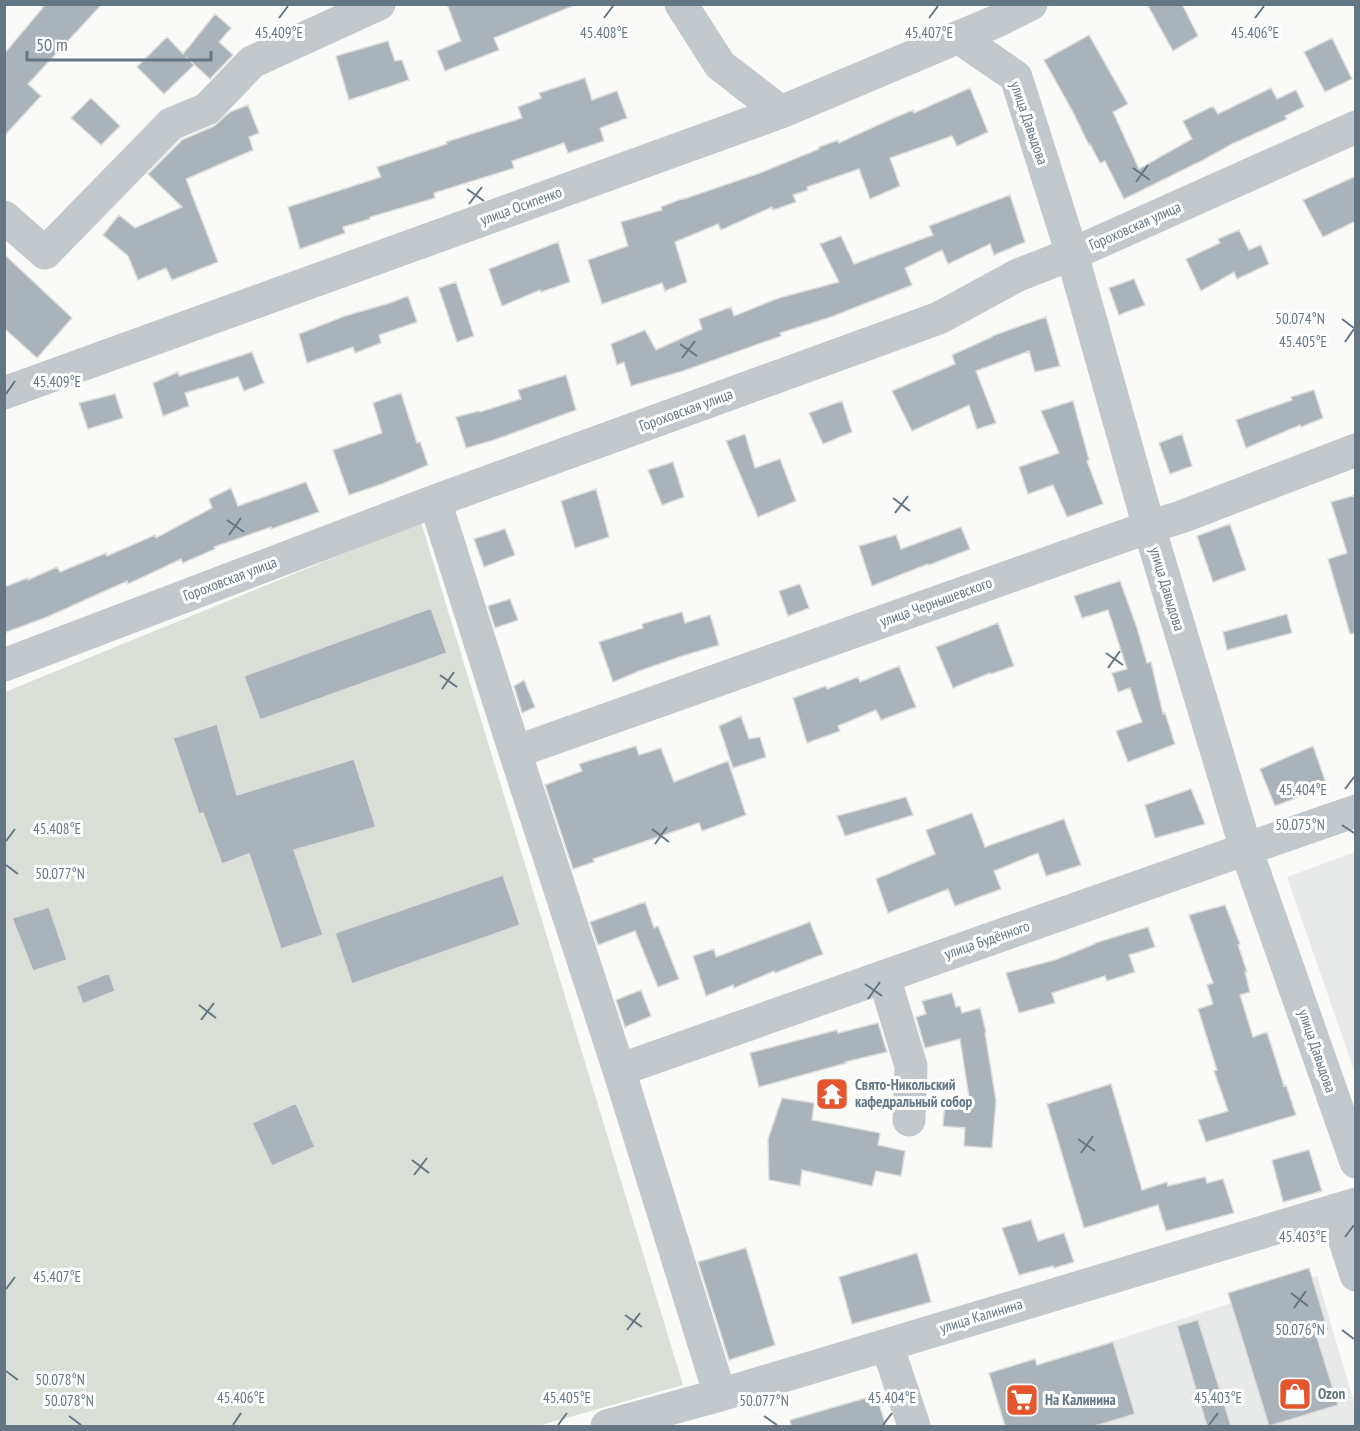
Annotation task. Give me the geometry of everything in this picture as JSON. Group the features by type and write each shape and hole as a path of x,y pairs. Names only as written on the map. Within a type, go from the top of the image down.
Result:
{"street":[{"path":"4,217 45,254 171,124 207,109 252,62 379,4"},
{"path":"681,4 720,65 781,112"},
{"name":"улица Осипенко","path":"4,393 781,112 958,37 993,13 1031,4"},
{"name":"улица Давыдова","path":"958,37 1016,77 1072,254 1149,527 1246,849 1356,1162"},
{"name":"Гороховская улица","path":"4,665 435,501 939,318 1018,275 1072,254 1356,127"},
{"name":"улица Чернышевского","path":"515,752 1181,517 1356,450"},
{"path":"435,501 619,1070 720,1395"},
{"name":"улица Будённого","path":"619,1070 1356,811"},
{"path":"884,977 911,1066 909,1120"},
{"path":"1346,1207 1356,1275"},
{"name":"улица Калинина","path":"606,1426 720,1395 1346,1207"},
{"path":"887,1345 914,1426"}],"shaded area":[{"path":"421,522 683,1385 538,1426 5,1426 5,692"},
{"path":"1356,852 1355,1073 1287,877"},
{"path":"1317,1276 1355,1406 1355,1426 1072,1426 1053,1360"}],"building":[{"path":"46,4 102,4 28,84 41,96 4,136 4,54"},
{"path":"447,4 575,5 494,38 499,50 445,71 437,51 461,41"},
{"path":"1147,4 1182,4 1198,36 1173,51"},
{"path":"215,14 231,28 219,42 233,55 210,79 186,57 194,65 164,94 137,67 167,37 183,54"},
{"path":"1089,35 1128,104 1113,112 1139,169 1192,139 1183,121 1213,106 1218,114 1271,88 1277,99 1296,90 1304,107 1285,116 1287,119 1124,199 1105,161 1100,163 1089,145 1044,60"},
{"path":"1332,38 1352,79 1325,92 1304,52"},
{"path":"388,41 395,61 402,60 409,80 349,100 336,56"},
{"path":"585,78 592,100 617,91 627,118 600,128 604,141 568,153 564,143 512,161 514,168 434,193 435,198 343,227 345,233 300,249 288,207 381,177 377,167 522,118 518,107 541,98 539,93"},
{"path":"970,88 988,132 957,146 952,136 890,158 900,186 870,199 859,169 807,187 808,190 793,195 796,202 773,210 772,207 721,230 718,224 675,242 687,282 665,291 662,283 602,304 588,260 628,246 621,222 662,210 661,207 684,198 760,173 838,140 839,143 889,120 913,110 914,113"},
{"path":"91,98 120,126 101,145 71,118"},
{"path":"248,105 259,133 249,137 253,150 186,179 218,262 172,280 166,268 138,280 128,256 103,235 119,215 135,228 182,207 148,174 182,140 214,126 230,112"},
{"path":"1356,176 1356,221 1323,237 1303,200"},
{"path":"1010,195 1025,242 994,255 990,244 948,264 942,250 905,268 912,285 683,371 631,386 624,362 617,365 611,344 645,330 656,350 702,329 699,319 731,307 734,316 779,298 839,282 820,244 841,236 854,264 933,235 929,226"},
{"path":"1239,230 1249,250 1261,245 1269,264 1237,279 1234,272 1201,291 1186,259 1220,243 1218,239"},
{"path":"558,242 570,282 541,292 540,290 502,306 489,269"},
{"path":"4,254 72,318 37,358 4,328"},
{"path":"1134,279 1145,305 1119,315 1109,288"},
{"path":"456,282 474,336 457,342 439,288"},
{"path":"408,296 417,322 379,335 381,343 355,353 353,347 307,363 299,334 345,316"},
{"path":"1046,317 1060,366 1035,372 1029,351 976,371 996,423 977,429 969,405 912,431 892,391 955,364 952,355 992,336"},
{"path":"252,352 264,383 244,391 238,377 185,393 189,406 163,416 153,383 178,372 179,376"},
{"path":"566,375 576,410 466,448 456,417 521,399 518,390"},
{"path":"1314,390 1323,418 1301,427 1300,425 1246,448 1236,420"},
{"path":"401,393 417,443 420,442 428,465 349,495 333,450 382,433 373,403"},
{"path":"115,394 123,418 88,429 79,403"},
{"path":"842,401 852,432 823,444 809,413"},
{"path":"1073,401 1089,460 1087,461 1103,504 1067,517 1053,485 1028,494 1019,467 1059,453 1041,411"},
{"path":"745,434 755,468 780,459 796,501 758,517 726,441"},
{"path":"1182,434 1192,466 1170,474 1159,443"},
{"path":"673,462 684,497 662,505 648,470"},
{"path":"306,482 319,512 214,547 215,549 183,563 181,559 128,584 127,581 47,617 4,633 4,587 28,578 28,580 57,567 60,572 106,553 107,556 155,535 156,538 212,508 209,499 231,488 238,506"},
{"path":"596,489 609,537 575,548 561,501"},
{"path":"1356,495 1356,633 1350,634 1328,559 1347,553 1331,502"},
{"path":"1230,524 1246,570 1213,582 1197,536"},
{"path":"961,527 970,549 872,586 859,546 896,535 901,549"},
{"path":"505,529 515,555 484,567 474,539"},
{"path":"1120,581 1147,663 1151,662 1163,714 1165,713 1175,744 1128,762 1116,731 1142,722 1130,688 1118,692 1112,673 1127,669 1108,610 1082,618 1074,596"},
{"path":"800,584 809,608 788,616 779,591"},
{"path":"510,599 518,620 495,628 488,606"},
{"path":"431,608 447,653 260,720 244,676"},
{"path":"682,612 685,623 710,615 719,645 639,671 613,682 599,642 643,628 642,624"},
{"path":"1287,614 1292,633 1227,650 1223,632"},
{"path":"998,623 1014,666 953,688 936,647"},
{"path":"899,666 916,707 881,720 876,710 838,726 840,731 807,743 793,698 826,686 827,689 858,677 860,682"},
{"path":"524,680 535,707 522,713 514,686"},
{"path":"741,716 749,739 760,737 766,757 733,768 719,726"},
{"path":"217,724 237,795 354,759 376,827 294,850 323,935 281,949 249,854 222,864 203,813 199,814 173,738"},
{"path":"636,746 639,755 661,748 674,782 728,761 746,815 702,831 699,823 593,859 594,862 573,869 545,785 582,771 579,764"},
{"path":"1313,746 1327,786 1275,806 1260,769"},
{"path":"1191,789 1205,824 1155,838 1145,805"},
{"path":"906,797 913,815 845,836 837,816"},
{"path":"972,813 985,847 1064,819 1081,865 1046,876 1038,853 994,871 1001,889 955,906 948,889 888,913 876,879 935,854 926,830"},
{"path":"503,875 520,925 352,984 335,933"},
{"path":"645,902 654,928 658,926 679,979 658,987 635,931 598,945 590,922"},
{"path":"1225,905 1240,944 1238,945 1247,972 1245,972 1250,992 1240,995 1253,1037 1267,1032 1296,1115 1206,1142 1198,1120 1228,1111 1214,1071 1217,1070 1198,1009 1213,1004 1207,985 1213,983 1189,915"},
{"path":"49,907 67,960 33,971 12,918"},
{"path":"810,922 823,954 734,988 733,985 706,996 693,956 714,949 716,957"},
{"path":"1148,927 1155,947 1129,955 1135,972 1107,981 1105,976 1052,993 1055,1003 1019,1013 1006,973 1055,960 1095,943"},
{"path":"109,973 115,991 83,1004 76,986"},
{"path":"641,990 651,1016 625,1027 616,1000"},
{"path":"952,993 956,1007 960,1006 962,1013 980,1008 986,1032 996,1101 992,1148 964,1146 965,1128 943,1126 945,1101 970,1104 960,1039 925,1048 916,1017 926,1014 922,1001"},
{"path":"878,1023 887,1052 759,1087 750,1053 837,1030 838,1033"},
{"path":"1111,1084 1142,1190 1167,1182 1168,1186 1205,1177 1207,1183 1223,1179 1234,1213 1166,1231 1158,1205 1084,1228 1047,1104"},
{"path":"782,1098 814,1103 812,1120 880,1133 878,1145 905,1151 901,1176 876,1171 872,1186 802,1170 800,1186 769,1180 768,1139"},
{"path":"296,1103 315,1147 272,1166 252,1123"},
{"path":"1309,1150 1322,1191 1283,1202 1272,1160"},
{"path":"1031,1220 1038,1241 1064,1233 1074,1262 1019,1275 1002,1228"},
{"path":"746,1248 775,1345 729,1360 698,1262"},
{"path":"917,1253 931,1302 852,1324 839,1277"},
{"path":"1309,1268 1328,1330 1316,1334 1338,1405 1269,1426 1228,1293"},
{"path":"1198,1320 1231,1426 1207,1426 1177,1326"},
{"path":"1113,1342 1135,1414 1095,1426 1005,1426 989,1373 1035,1359 1037,1365"},
{"path":"876,1395 886,1426 791,1426 790,1420"}],"place":[{"name":"Свято-Никольский кафедральный собор","path":"832,1094"},
{"name":"Ozon","path":"1295,1394"},
{"name":"На Калинина","path":"1022,1400"}]}
